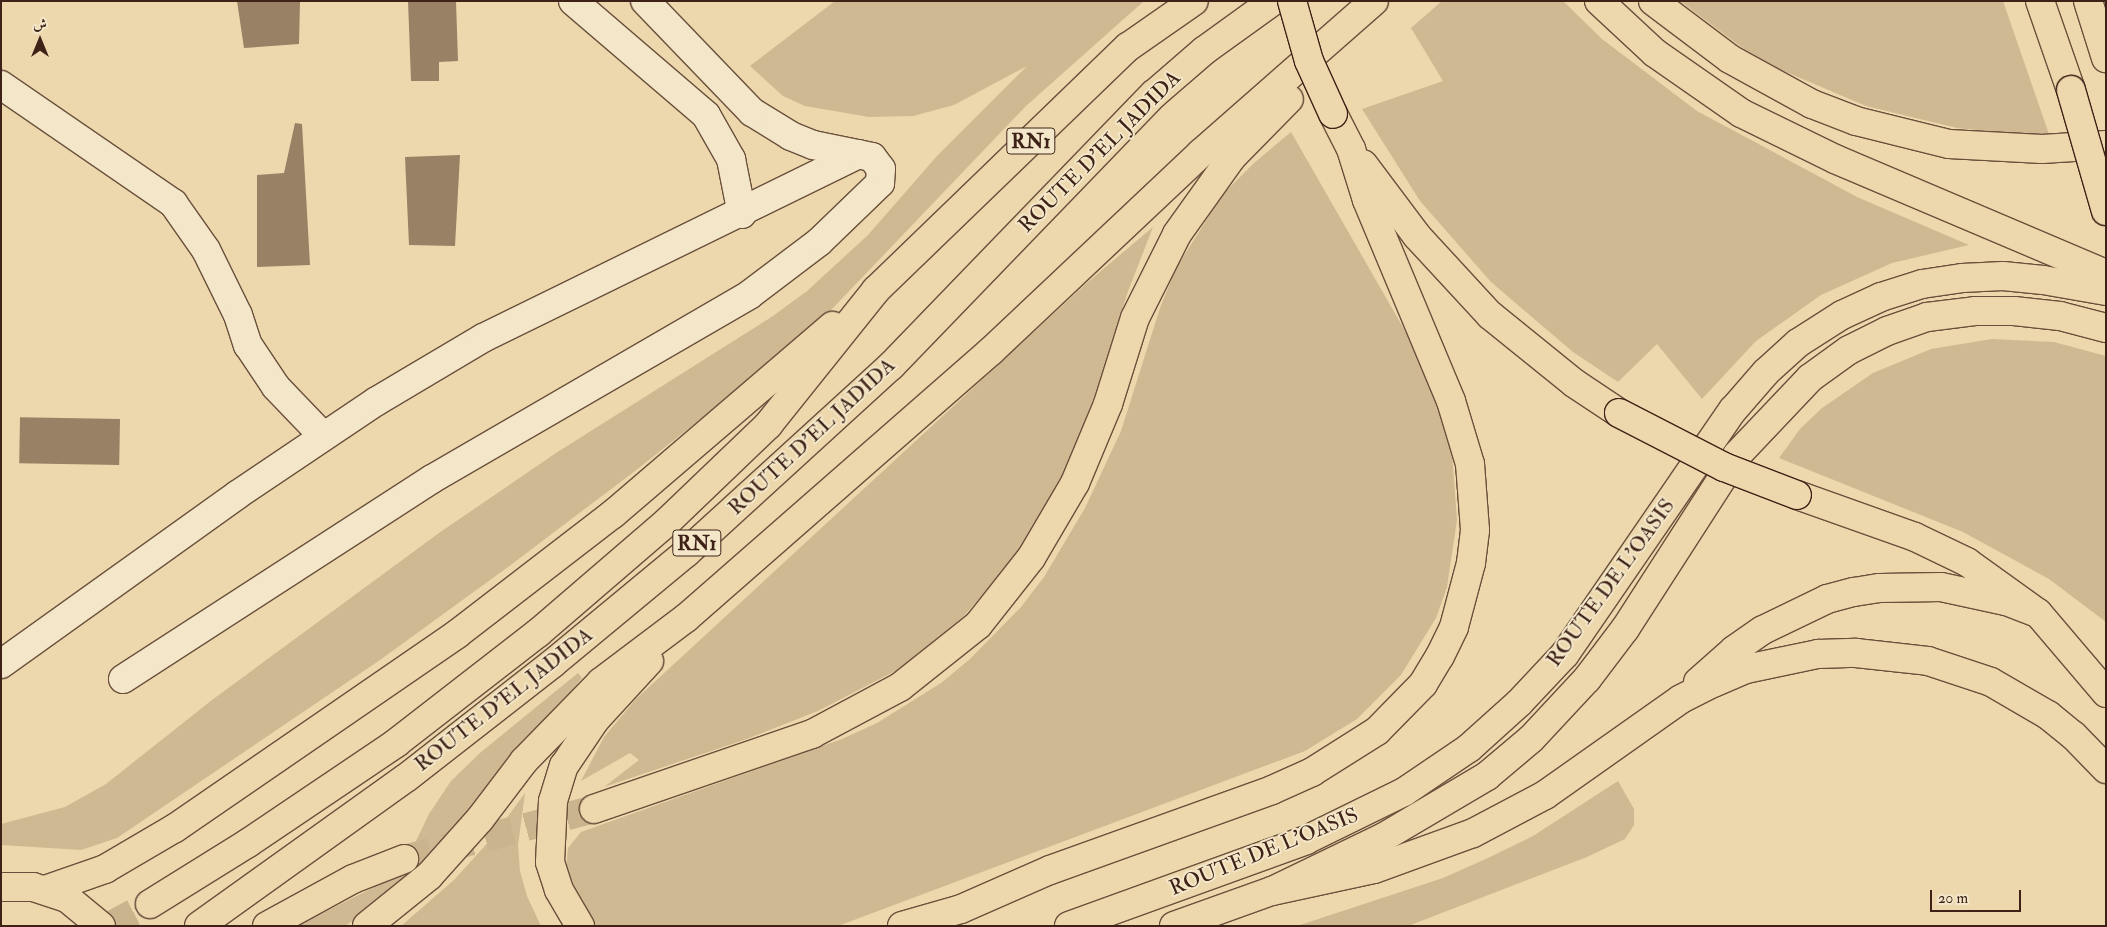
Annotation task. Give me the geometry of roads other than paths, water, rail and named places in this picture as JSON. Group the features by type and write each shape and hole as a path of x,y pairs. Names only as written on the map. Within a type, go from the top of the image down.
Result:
{"main road":[{"name":"ROUTE D'EL JADIDA","path":"150,904 248,843 396,743 538,633 668,521 768,424 876,290 1128,47 1194,1"},
{"name":"ROUTE D'EL JADIDA","path":"199,926 406,778 553,663 686,553 891,366 1154,94 1205,50 1273,1"},
{"path":"924,926 1050,870 1272,790 1312,772 1377,731 1423,684 1440,656 1454,627 1471,563 1475,522 1470,464 1451,401 1370,209 1351,149 1309,61 1292,1"},
{"path":"367,926 429,876 480,819 531,754 601,682 686,618 991,351 1201,153 1375,1"},
{"path":"594,809 812,734 900,687 978,625 1031,558 1075,484 1108,404 1135,318 1176,234 1232,157 1326,60 1375,1"},
{"path":"1599,1 1655,53 1741,113 1835,159 2106,274"},
{"path":"1653,1 1730,59 1812,104 1856,121 1949,144 2042,149 2106,145"},
{"path":"2040,1 2071,90 2106,212"},
{"path":"2088,1 2106,58"},
{"path":"1351,149 1417,236 1490,315 1574,383 1619,413 1724,467 1941,548 1992,578 2038,613 2082,661 2106,693"},
{"name":"ROUTE DE L'OASIS","path":"1069,926 1306,840 1404,792 1469,748 1519,704 1565,654 1733,410 1766,372 1798,343 1842,315 1906,289 1962,278 2043,280 2106,290"},
{"path":"17,886 106,868 175,828 457,634 613,514 876,290"},
{"name":"ROUTE DE L'OASIS","path":"1174,926 1272,891 1433,810 1487,776 1531,739 1587,678 1625,629 1737,455 1810,378 1849,350 1887,331 1927,317 1975,311 2014,311 2060,316 2106,328"},
{"path":"1681,699 1706,673 1764,630 1827,599 1854,592 1880,588 1941,587 1998,599 2038,613"},
{"path":"580,926 559,890 550,862 553,802 564,766 595,720 686,618"},
{"path":"1272,891 1374,868 1473,833 1545,795 1681,699 1746,669 1818,654 1856,653 1928,661 1960,669 2020,697 2074,736 2106,769"},
{"path":"267,926 354,879 404,859"},
{"path":"17,886 67,898 101,926"},
{"path":"902,926 961,909"}],"street":[{"path":"573,1 706,115 731,159 742,214"},
{"path":"123,679 432,479 749,294 785,270 880,183 882,176 878,162 858,154 813,145 791,136 752,112 645,1"},
{"path":"1,85 173,203 206,250 238,315 248,345 276,387 323,436"},
{"path":"1,664 323,436 483,338 742,214 858,154"}],"tunnel":[{"path":"404,859 594,809"},
{"path":"109,926 150,904"}]}
